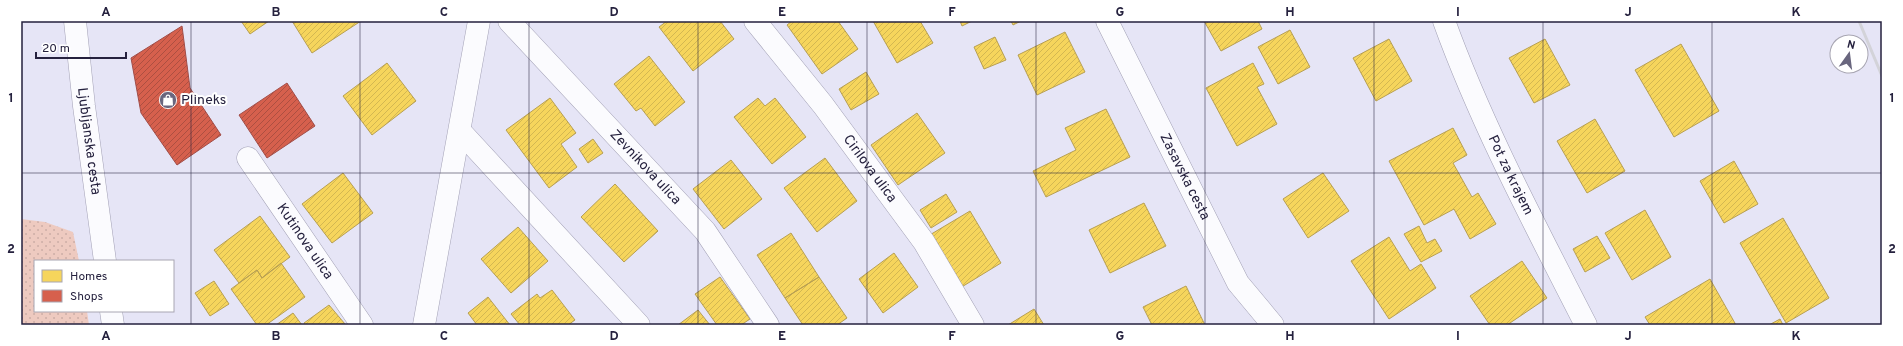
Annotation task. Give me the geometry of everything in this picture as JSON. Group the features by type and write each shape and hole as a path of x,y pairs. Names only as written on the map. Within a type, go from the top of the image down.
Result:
{"street":[{"name":"Ljubljanska cesta","path":"75,21 84,106 105,260"},
{"path":"424,325 479,21"},
{"name":"Zevnikova ulica","path":"509,21 705,231 768,325"},
{"name":"Cirilova ulica","path":"755,21 824,105 924,242 973,325"},
{"name":"Zasavska cesta","path":"1107,21 1238,283 1273,325"},
{"name":"Pot za krajem","path":"1444,21 1461,69 1511,178 1586,325"},
{"path":"460,131 639,325"},
{"name":"Kutinova ulica","path":"248,158 362,325"},
{"path":"111,312 113,325"}],"shaded area":[{"path":"21,219 45,222 73,232 79,260 34,260 34,312 87,312 89,325 21,325"}],"building: Homes":[{"path":"241,21 269,21 250,34"},
{"path":"292,21 361,21 312,53"},
{"path":"667,21 720,21 734,39 693,71 659,27"},
{"path":"792,21 838,21 858,49 822,74 787,25"},
{"path":"873,21 920,21 933,43 897,63"},
{"path":"960,21 972,21 962,26"},
{"path":"1011,21 1021,21 1013,25"},
{"path":"1204,21 1258,21 1262,29 1221,51"},
{"path":"1290,30 1310,67 1278,84 1258,47"},
{"path":"1065,32 1085,72 1037,95 1018,55"},
{"path":"995,37 1006,60 984,69 974,47"},
{"path":"1389,39 1412,81 1376,101 1353,58"},
{"path":"1545,39 1570,85 1534,103 1509,58"},
{"path":"1681,44 1719,111 1674,137 1635,70"},
{"path":"649,56 685,102 655,126 641,108 636,111 614,84"},
{"path":"387,63 416,101 372,135 343,96"},
{"path":"1253,63 1264,84 1257,87 1277,124 1237,146 1206,88"},
{"path":"866,72 879,94 851,110 839,89"},
{"path":"550,98 576,133 561,144 577,167 549,188 506,130"},
{"path":"758,98 765,106 775,98 806,137 772,164 734,117"},
{"path":"1106,109 1130,157 1046,197 1033,171 1076,150 1065,128"},
{"path":"917,113 945,153 898,185 871,145"},
{"path":"1595,119 1625,171 1587,193 1557,141"},
{"path":"1453,128 1467,155 1453,163 1472,197 1478,193 1496,224 1470,239 1454,209 1424,225 1389,161"},
{"path":"593,139 603,153 588,163 579,149"},
{"path":"825,158 857,201 817,232 784,188"},
{"path":"731,160 762,199 724,229 693,189"},
{"path":"1734,161 1758,204 1724,223 1700,181"},
{"path":"343,173 373,213 332,243 302,204"},
{"path":"1323,173 1349,211 1308,238 1283,199"},
{"path":"615,184 658,231 624,262 581,217"},
{"path":"946,194 957,212 931,228 920,210"},
{"path":"1144,203 1166,246 1110,273 1089,230"},
{"path":"1645,210 1671,257 1632,280 1605,233"},
{"path":"970,211 1001,263 960,288 928,236"},
{"path":"260,216 290,257 262,278 257,270 239,283 214,250"},
{"path":"1783,218 1829,298 1786,323 1740,243"},
{"path":"1419,226 1427,243 1435,239 1442,251 1421,262 1404,234"},
{"path":"518,227 548,261 511,293 481,259"},
{"path":"791,233 819,277 785,298 757,255"},
{"path":"1597,236 1610,258 1585,272 1573,249"},
{"path":"1389,237 1410,271 1421,264 1436,288 1389,319 1351,261"},
{"path":"894,253 918,287 883,313 859,279"},
{"path":"1522,261 1547,298 1507,325 1490,325 1470,296"},
{"path":"281,263 305,297 266,325 257,325 231,289 257,270 262,278"},
{"path":"720,277 750,319 741,325 717,325 695,294"},
{"path":"819,277 847,318 837,325 803,325 785,298"},
{"path":"1710,279 1736,325 1650,325 1645,317"},
{"path":"214,281 229,304 210,316 195,293"},
{"path":"1186,286 1205,325 1152,325 1143,307"},
{"path":"552,290 575,320 568,325 520,325 511,314 537,294 540,298"},
{"path":"488,297 510,325 477,325 468,313"},
{"path":"329,305 345,324 305,325 304,323"},
{"path":"1034,309 1044,325 1008,325"},
{"path":"698,310 710,325 678,325"},
{"path":"293,313 302,325 276,325"},
{"path":"1780,319 1783,325 1769,325"}],"building: Shops":[{"name":"Plineks","path":"182,26 190,88 221,135 177,165 141,113 131,58"},
{"path":"287,83 315,126 267,158 239,115"}],"railway":[{"path":"1859,21 1882,76"}],"place":[{"name":"Plineks","path":"168,100"}]}
